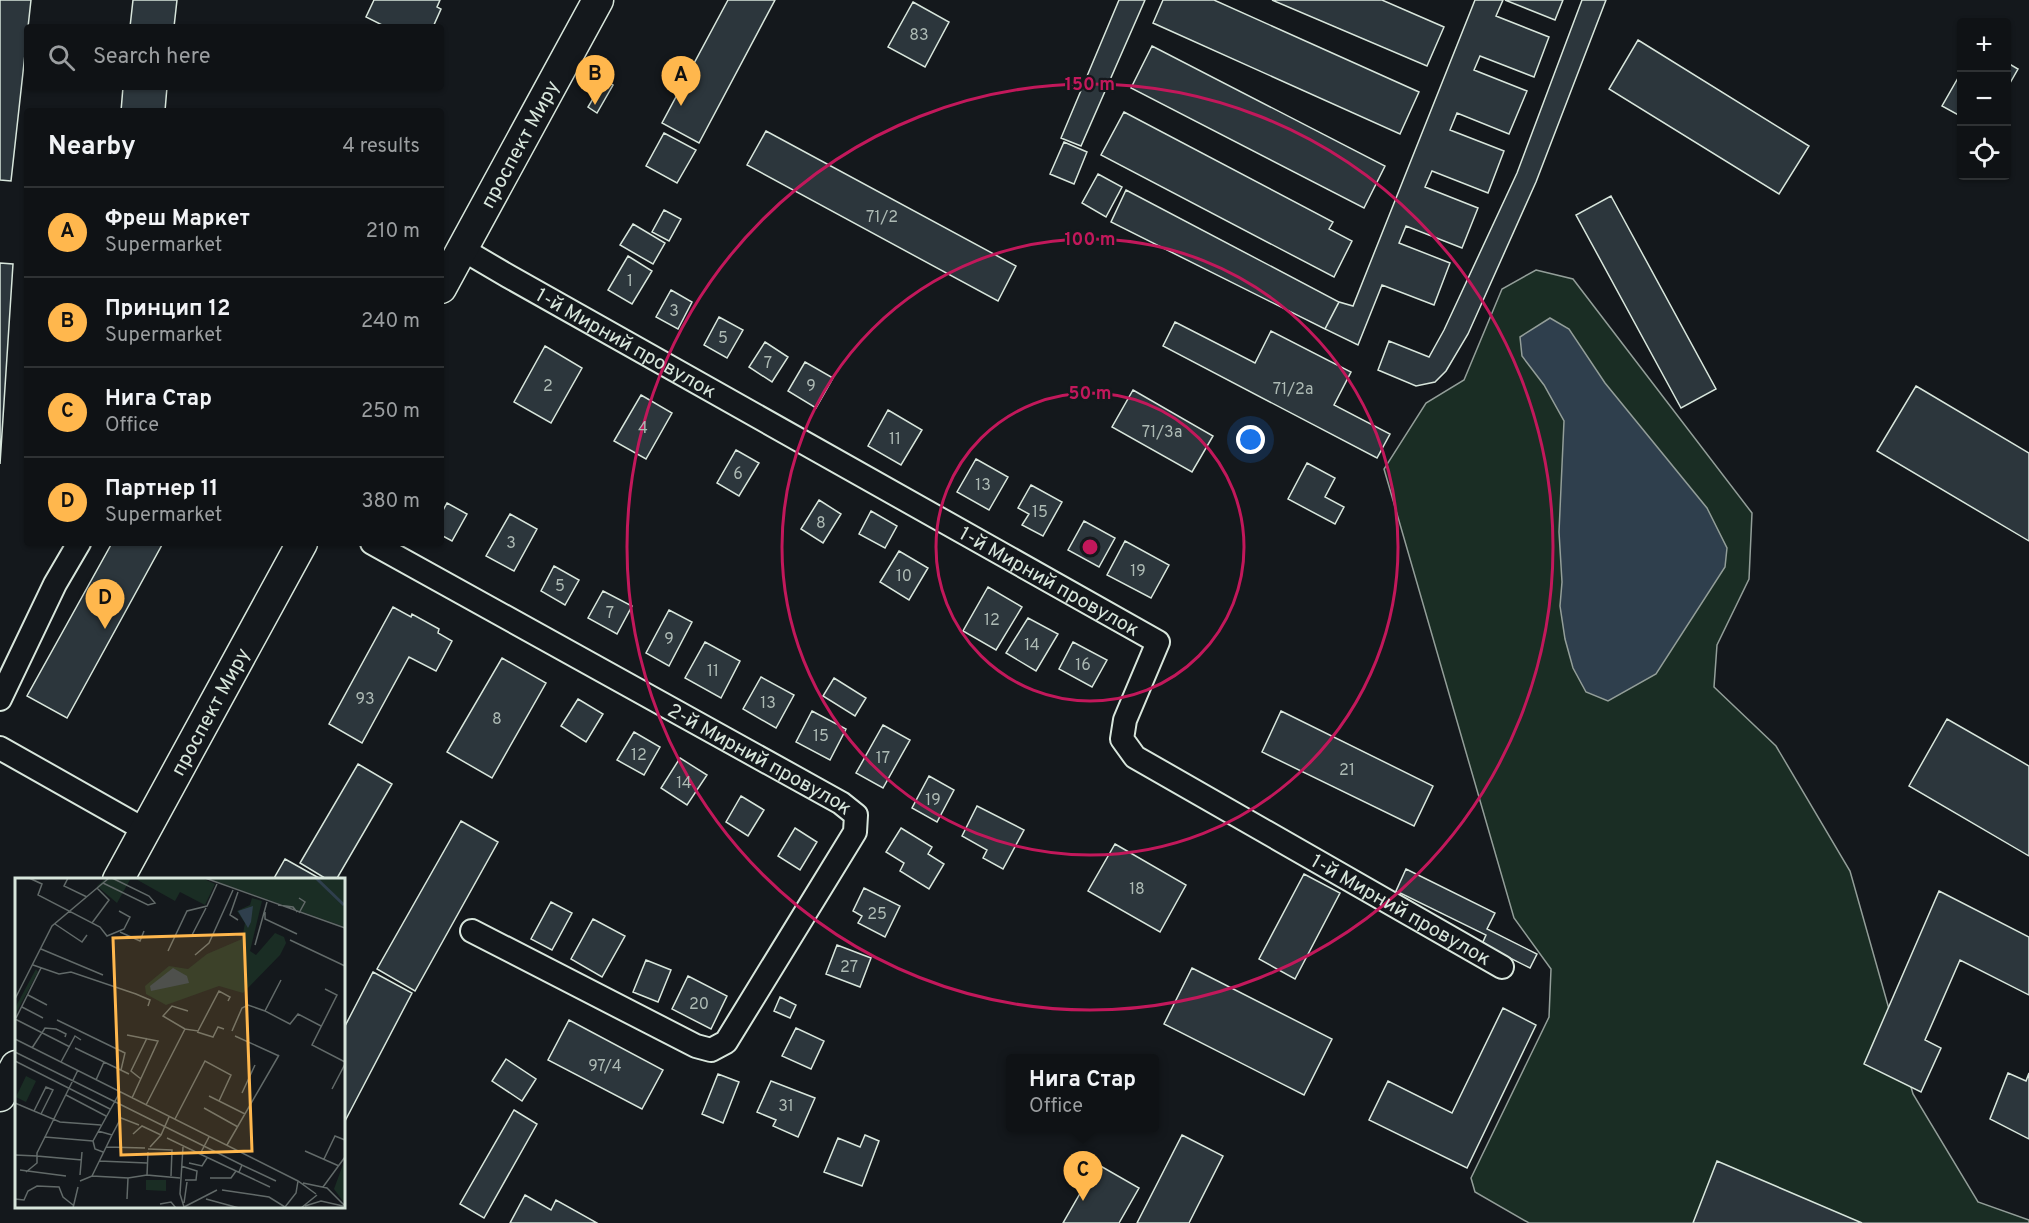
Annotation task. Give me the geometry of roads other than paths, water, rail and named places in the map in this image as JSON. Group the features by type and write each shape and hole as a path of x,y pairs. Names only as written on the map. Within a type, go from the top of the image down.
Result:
{"main road":[{"name":"проспект Миру","path":"444,282 598,0"},
{"name":"проспект Миру","path":"119,878 300,546"},
{"path":"0,1096 15,1068"}],"street":[{"name":"1-й Мирний провулок","path":"462,249 1158,642 1125,720 1122,739 1134,757 1502,967"},
{"path":"0,699 56,584 77,546"},
{"name":"2-й Мирний провулок","path":"377,546 842,803 856,815 855,832 726,1042 711,1050 696,1046 472,931"},
{"path":"0,748 145,830"}],"water":[{"path":"1550,318 1569,329 1605,383 1707,508 1727,548 1725,567 1656,674 1608,701 1586,692 1573,668 1565,639 1560,606 1562,582 1559,532 1564,421 1544,385 1522,356 1520,337"}],"place":[{"name":"Принцип 12","path":"595,105"},
{"name":"Фреш Маркет","path":"681,106"},
{"name":"Партнер 11","path":"105,629"},
{"name":"Нига Стар","path":"1083,1201"}]}
